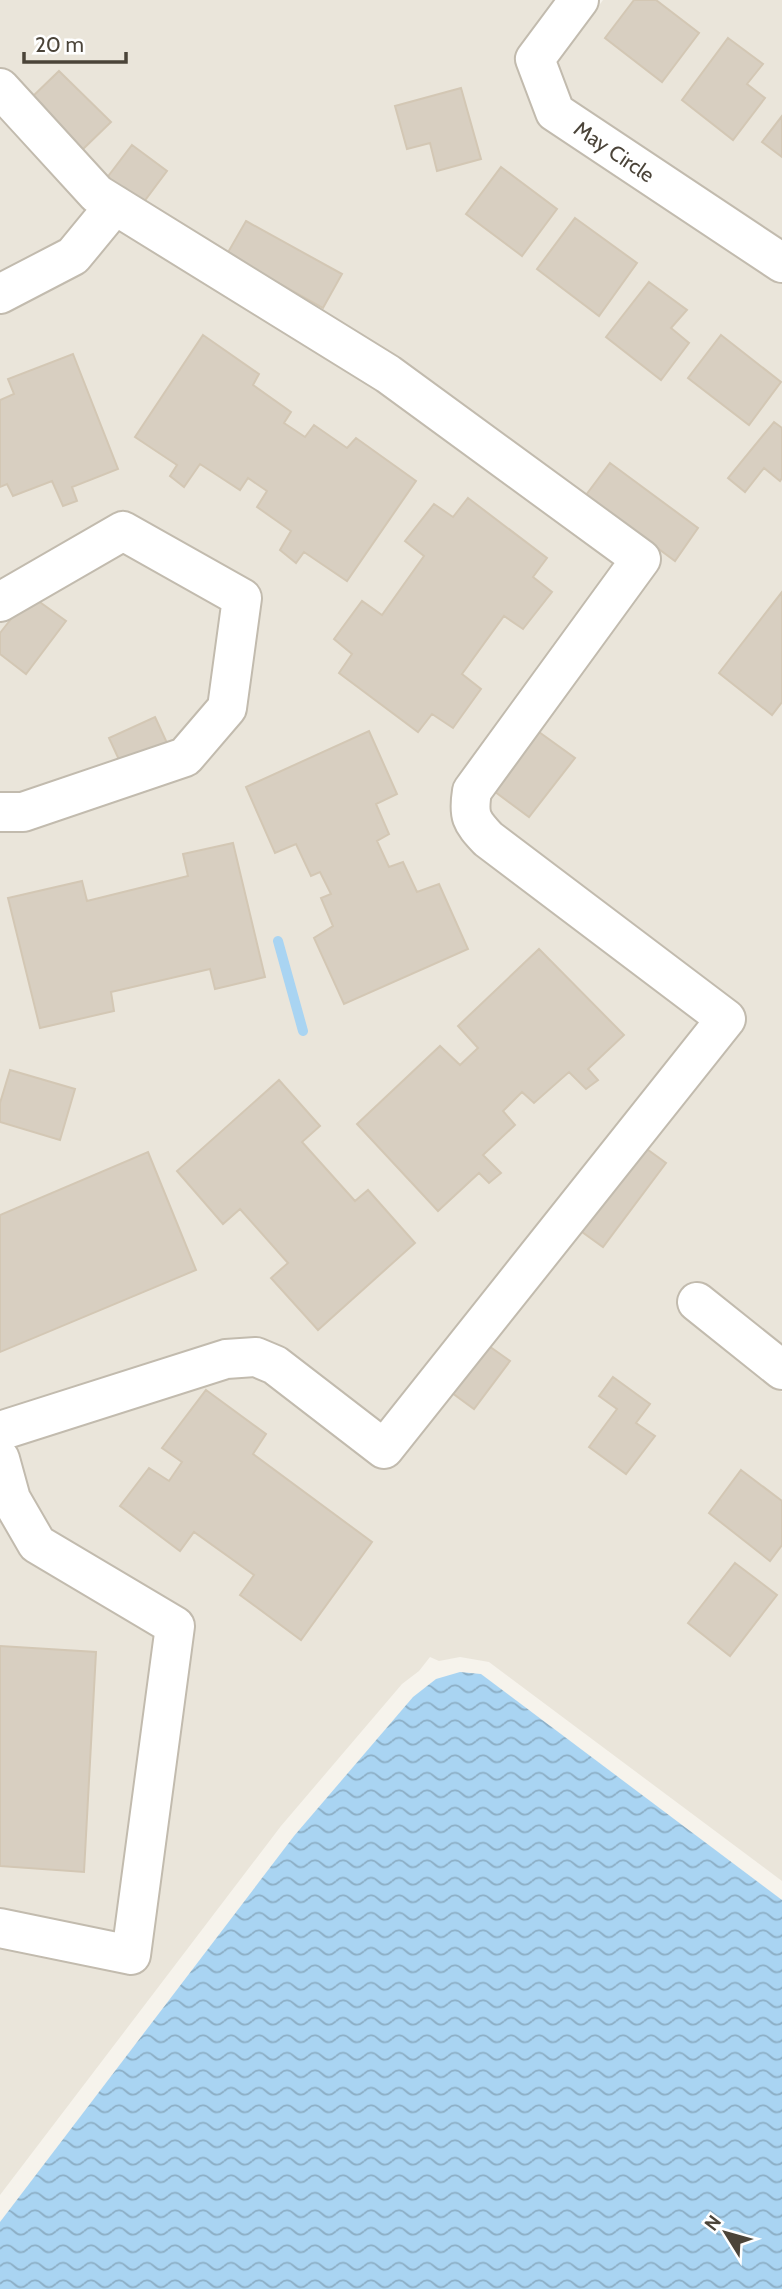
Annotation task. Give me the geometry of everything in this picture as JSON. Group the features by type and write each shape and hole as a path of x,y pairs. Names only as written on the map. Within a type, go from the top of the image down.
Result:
{"street":[{"name":"May Circle","path":"579,0 535,59 555,113 782,264"},
{"path":"0,88 97,194 388,374 641,559 472,791 469,811 475,826 488,839 726,1019 384,1448 275,1365 256,1357 226,1359 0,1431"},
{"path":"0,294 73,256 115,205"},
{"path":"0,602 123,531 242,598 227,708 185,757 23,812 0,812"},
{"path":"697,1302 782,1370"},
{"path":"0,1459 11,1499 37,1544 175,1626 131,1955 0,1928"}],"shaded area":[{"path":"0,0 554,0 519,48 517,64 545,127 782,284 782,1348 726,1306 705,1333 782,1392 782,1881 489,1662 460,1657 439,1661 430,1657 419,1671 402,1684 281,1826 0,2195"},
{"path":"603,0 782,0 782,243 570,102 556,64"}],"water":[{"path":"460,1672 481,1674 782,1900 782,2289 0,2289 0,2222 294,1836 413,1697 436,1679"}],"building":[{"path":"634,0 656,0 699,33 662,82 605,38"},
{"path":"728,38 763,64 747,84 765,98 733,140 682,100"},
{"path":"59,71 111,122 81,151 30,99"},
{"path":"461,88 481,159 437,171 430,143 407,149 395,106"},
{"path":"782,116 782,157 762,142"},
{"path":"132,145 167,171 140,207 106,179"},
{"path":"501,167 557,209 522,256 466,214"},
{"path":"575,218 637,263 599,316 537,269"},
{"path":"246,221 342,274 323,308 227,254"},
{"path":"649,282 687,310 671,328 689,343 661,380 606,337"},
{"path":"203,335 259,374 253,385 291,412 284,423 305,437 314,425 347,448 356,438 416,481 347,581 304,552 296,563 280,550 291,531 257,507 267,491 248,478 240,490 200,464 184,487 170,476 177,465 135,437"},
{"path":"721,335 781,382 749,425 688,378"},
{"path":"73,354 118,469 72,487 77,501 63,506 52,481 13,496 7,484 0,487 0,400 14,394 8,379"},
{"path":"774,422 782,428 782,478 780,481 764,468 745,492 728,478"},
{"path":"610,463 698,528 675,561 586,495"},
{"path":"468,498 547,558 533,577 552,592 523,629 504,616 462,674 481,689 453,728 432,714 418,732 339,673 352,654 334,639 362,601 382,615 424,556 405,541 434,504 453,517"},
{"path":"782,592 782,702 772,715 719,673"},
{"path":"30,595 66,621 26,674 0,654 0,633"},
{"path":"155,717 167,743 121,764 109,738"},
{"path":"369,731 397,794 376,804 389,834 377,841 389,867 403,862 417,892 439,884 468,949 344,1004 314,938 333,926 321,898 331,894 320,872 311,876 296,844 275,853 246,787"},
{"path":"539,732 575,758 529,817 494,791"},
{"path":"233,843 265,977 215,989 210,969 111,992 114,1011 40,1028 8,898 82,881 87,901 188,876 183,854"},
{"path":"539,949 624,1035 588,1069 598,1080 586,1089 569,1072 534,1103 522,1092 503,1111 515,1125 483,1155 501,1173 489,1183 479,1173 438,1211 357,1124 440,1046 460,1065 478,1048 458,1026"},
{"path":"10,1070 75,1089 60,1140 0,1122 0,1103"},
{"path":"279,1080 320,1126 302,1142 355,1201 368,1190 415,1243 318,1330 271,1278 288,1263 240,1209 223,1224 177,1171"},
{"path":"633,1139 666,1163 603,1247 571,1224"},
{"path":"148,1152 196,1270 0,1352 0,1215"},
{"path":"479,1339 510,1361 474,1409 444,1387"},
{"path":"613,1377 650,1404 636,1423 655,1436 626,1474 589,1447 617,1409 599,1396"},
{"path":"206,1390 266,1434 253,1454 372,1542 301,1640 240,1595 254,1575 194,1532 180,1551 120,1506 149,1468 169,1481 182,1462 162,1448"},
{"path":"741,1470 782,1501 782,1545 770,1561 709,1513"},
{"path":"735,1563 777,1595 730,1656 688,1623"},
{"path":"0,1646 96,1652 84,1872 0,1866"}],"waterway":[{"path":"278,941 303,1031"}]}
